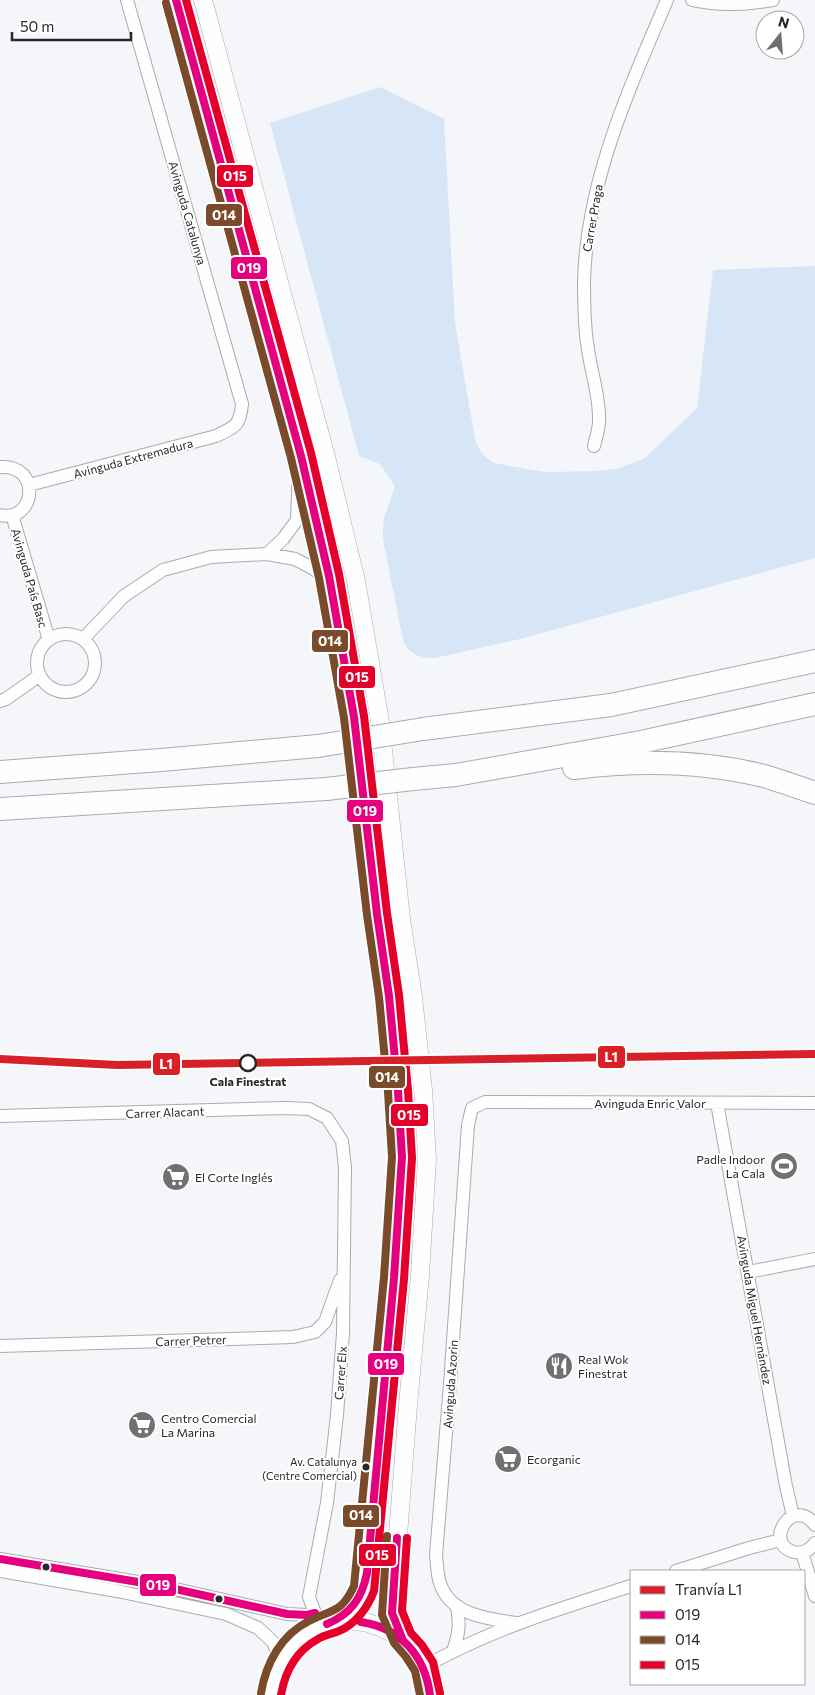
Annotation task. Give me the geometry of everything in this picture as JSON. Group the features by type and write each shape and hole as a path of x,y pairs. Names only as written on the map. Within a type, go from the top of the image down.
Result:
{"highway":[{"path":"611,705 815,652"},
{"path":"0,772 318,746 423,729 611,705 815,661"},
{"path":"456,775 642,742 815,704"},
{"path":"0,809 326,789 456,775 529,774 602,764 714,767 763,776 815,792"}],"main road":[{"path":"176,0 298,449 330,582 354,718 393,1034 402,1157 394,1278 367,1574 364,1589 359,1600 327,1619 294,1643 281,1661 272,1682 272,1695"},
{"path":"203,0 326,457 356,581 380,722 402,919 418,1033 424,1090 427,1159 392,1613 402,1638"},
{"path":"327,1619 357,1621 381,1626 402,1638 414,1651 424,1667 430,1695"}],"street":[{"name":"Avinguda Catalunya","path":"127,0 242,404 241,416 235,427"},
{"name":"Carrer Praga","path":"594,446 600,416 588,352 585,318 584,282 589,225 609,143 667,0"},
{"path":"692,0 739,4 773,0"},
{"name":"Avinguda Extremadura","path":"29,485 216,436 235,427"},
{"path":"267,554 283,539 297,520 298,449"},
{"path":"0,467 9,467 17,470 23,475 29,485 29,497 26,505 20,511 6,515"},
{"name":"Avinguda País Basc","path":"6,515 49,640"},
{"path":"83,639 124,596 163,570 211,557 267,554 296,559 314,568 330,582"},
{"path":"65,634 83,639 90,646 94,655 93,674 81,688 62,692 53,689 40,675 38,657 42,648 49,640 65,634"},
{"path":"0,700 6,699 40,675"},
{"name":"Avinguda Enric Valor","path":"485,1102 815,1103"},
{"name":"Avinguda Azorin","path":"485,1102 472,1108 468,1125 451,1374 436,1555 440,1583 447,1596 457,1607 482,1618 516,1623"},
{"name":"Avinguda Miguel Hernández","path":"717,1103 793,1516"},
{"name":"Carrer Alacant","path":"0,1116 285,1108 309,1109 327,1118"},
{"name":"Carrer Elx","path":"327,1118 342,1141 345,1168 342,1333 337,1415 327,1502 309,1597 327,1619"},
{"path":"748,1272 815,1259"},
{"name":"Carrer Petrer","path":"0,1346 293,1337 315,1332 325,1322 343,1273"},
{"path":"815,1524 803,1516 793,1516 784,1523 780,1534 781,1540 789,1550 802,1552 811,1548 815,1543"},
{"path":"679,1570 781,1540"},
{"path":"802,1552 815,1596"},
{"path":"0,1559 162,1586 287,1614 327,1619"},
{"path":"0,1571 117,1591 226,1614 258,1628 273,1642 281,1661"},
{"path":"424,1667 482,1636 516,1623 630,1586"},
{"path":"454,1651 460,1623 457,1607"}],"shaded area":[{"path":"380,87 444,119 455,323 475,440 482,454 494,463 545,472 599,471 620,468 645,458 697,408 713,270 815,266 815,558 520,639 435,658 416,655 408,649 403,640 383,539 384,518 395,486 380,464 359,456 270,123"}],"tram line":[{"name":"L1","path":"0,1059 117,1065 815,1054"}],"transit line":[{"name":"019","path":"176,0 301,456 329,576 354,717 377,914 389,996 398,1091 402,1157 394,1278 367,1573 362,1590 354,1604 343,1615 327,1624"},
{"name":"015","path":"186,0 311,453 339,574 364,716 387,913 399,995 412,1158 404,1279 374,1591 365,1609 351,1624 318,1639 298,1656 285,1678 281,1695"},
{"name":"014","path":"166,3 291,458 319,578 344,718 367,915 379,997 392,1157 384,1277 354,1586 345,1602 335,1610 299,1627 283,1642 271,1661 261,1693"},
{"name":"014","path":"387,1536 382,1615 394,1643 415,1671 420,1695"},
{"name":"019","path":"397,1538 392,1613 402,1638"},
{"name":"015","path":"407,1538 402,1611 411,1633 422,1645 433,1662 440,1693"},
{"name":"019","path":"0,1559 162,1586 287,1614 307,1615 315,1613"},
{"name":"019","path":"361,1622 388,1630 409,1646 423,1668 430,1695"}],"place":[{"name":"Cala Finestrat","path":"248,1063"},
{"name":"Padle Indoor La Cala","path":"784,1166"},
{"name":"El Corte Inglés","path":"176,1177"},
{"name":"Real Wok Finestrat","path":"559,1366"},
{"name":"Centro Comercial La Marina","path":"142,1425"},
{"name":"Ecorganic","path":"508,1459"},
{"name":"Av. Catalunya (Centre Comercial)","path":"366,1467"}]}
